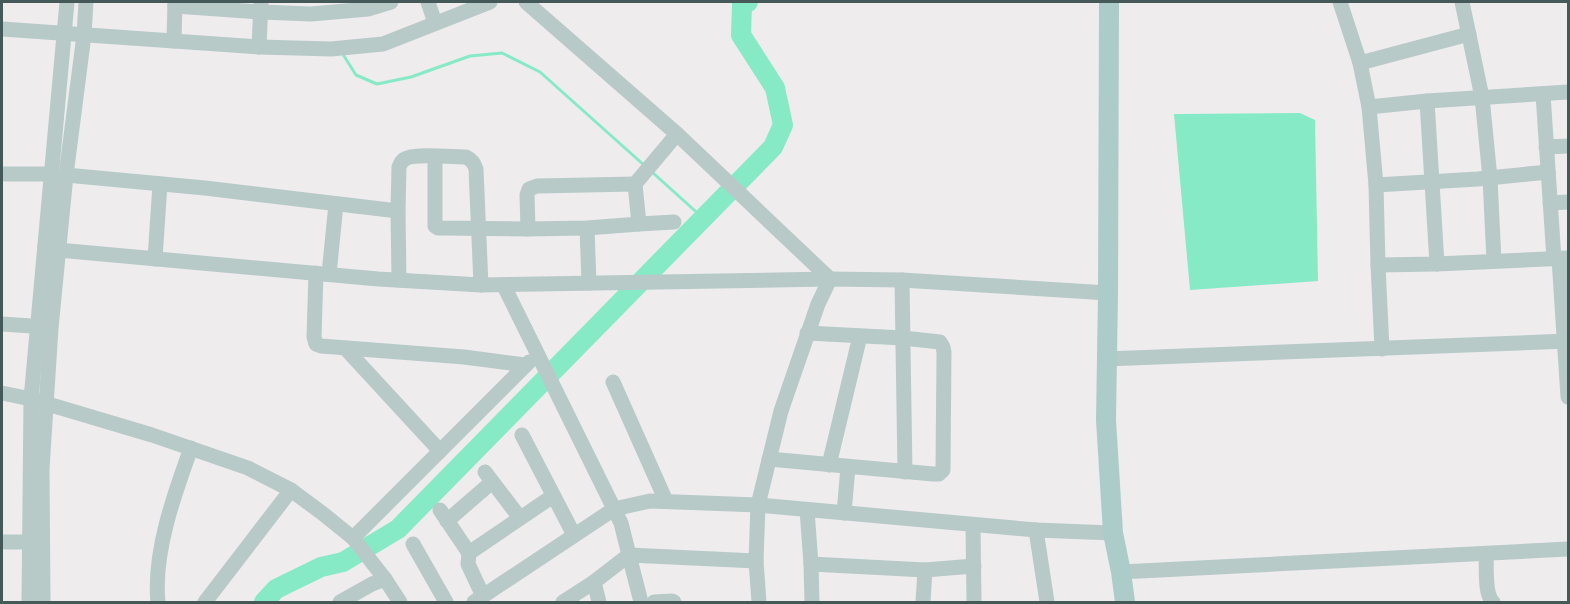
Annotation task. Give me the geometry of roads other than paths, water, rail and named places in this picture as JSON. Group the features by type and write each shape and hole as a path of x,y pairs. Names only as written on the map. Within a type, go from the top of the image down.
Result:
{"main road":[{"path":"1109,2 1106,420 1113,533 1125,603"}],"street":[{"path":"29,603 29,542 51,248 50,174 67,2"},
{"path":"51,248 66,175 84,35 86,2"},
{"path":"428,2 435,23"},
{"path":"2,29 259,47 331,49 383,44 490,2"},
{"path":"526,2 677,134 830,279"},
{"path":"1340,2 1360,63 1370,107 1376,185 1382,349"},
{"path":"1462,2 1482,97 1490,178 1494,261"},
{"path":"174,41 175,4 261,7 312,14 368,9 381,3"},
{"path":"259,47 261,7"},
{"path":"1360,63 1469,34"},
{"path":"1370,107 1569,92"},
{"path":"1543,94 1550,203 1560,259 1569,396"},
{"path":"1427,101 1437,264"},
{"path":"639,224 638,181 677,134"},
{"path":"1546,147 1569,146"},
{"path":"435,156 435,225 438,228 587,228 674,222"},
{"path":"399,280 399,167 402,160 408,157 466,157 474,163 476,169 481,285"},
{"path":"1376,185 1548,172"},
{"path":"2,174 50,174"},
{"path":"66,175 398,211"},
{"path":"528,229 527,195 529,189 537,186 638,181"},
{"path":"155,259 160,184"},
{"path":"1550,203 1569,201"},
{"path":"336,204 322,274 314,337 316,344 464,357 525,365 540,360"},
{"path":"587,228 589,283"},
{"path":"51,248 322,274 504,286 830,279 902,280 1108,293"},
{"path":"1378,265 1560,259"},
{"path":"759,603 756,561 758,505 781,411 807,333 830,279"},
{"path":"902,280 904,472"},
{"path":"504,286 621,523 641,603"},
{"path":"2,324 44,327"},
{"path":"769,459 933,474 939,474 943,470 944,346 940,342 903,338 807,333"},
{"path":"829,465 860,336"},
{"path":"1107,359 1567,342"},
{"path":"345,348 440,451"},
{"path":"356,542 440,451 525,365"},
{"path":"613,382 666,501"},
{"path":"2,393 39,401 190,448 248,468 291,490 356,542 382,575 399,603"},
{"path":"39,401 43,603"},
{"path":"522,435 574,536"},
{"path":"158,603 159,554 179,479 190,448"},
{"path":"844,513 848,467"},
{"path":"520,518 488,477 443,515 469,553 468,564 485,598 614,509 650,501 758,505 1036,530 1113,533"},
{"path":"205,603 291,490"},
{"path":"469,553 553,496"},
{"path":"807,510 812,603"},
{"path":"973,525 974,603"},
{"path":"1036,530 1047,603"},
{"path":"2,542 29,542"},
{"path":"413,544 446,603"},
{"path":"1121,572 1569,549"},
{"path":"1486,554 1488,592 1489,599 1493,603"},
{"path":"562,603 629,555 756,561"},
{"path":"811,564 925,570 974,566"},
{"path":"923,603 925,570"},
{"path":"340,603 372,584 382,575"},
{"path":"594,582 599,603"},
{"path":"654,603 672,601 674,603"}],"waterway":[{"path":"264,602 276,589 321,567 343,562 398,529 773,147 783,125 775,88 741,35 742,4 748,2"},
{"path":"344,56 356,75 377,84 411,77 470,56 502,53 540,72 645,166"},
{"path":"652,172 703,218"}]}
